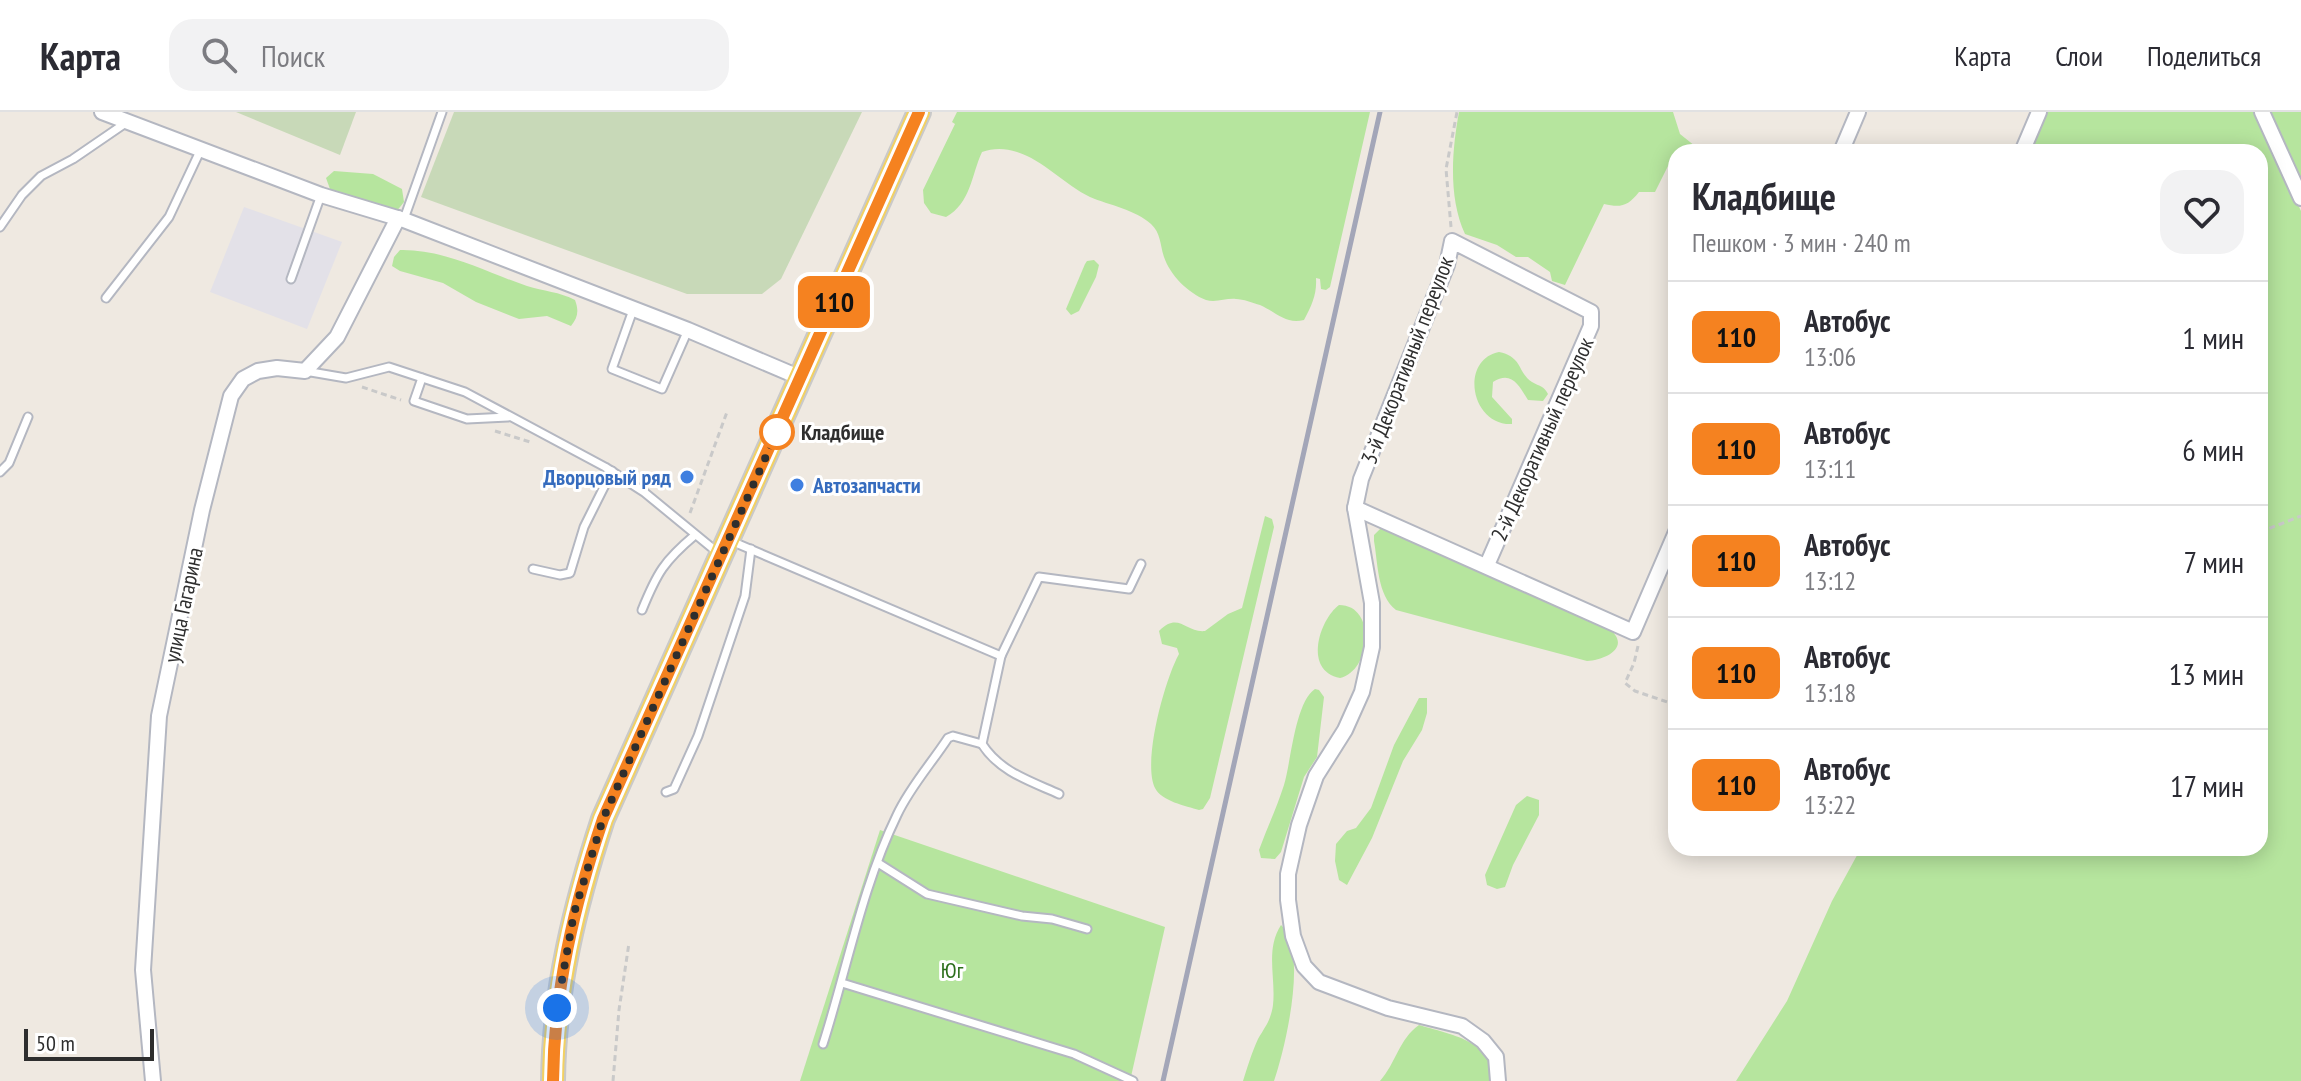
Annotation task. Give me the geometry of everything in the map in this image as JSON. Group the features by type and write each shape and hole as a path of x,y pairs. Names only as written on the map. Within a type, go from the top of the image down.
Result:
{"main road":[{"path":"553,1081 553,1040 561,977 574,913 603,819 919,112"}],"street":[{"path":"102,112 321,195 401,219 688,330 801,378"},
{"path":"1844,144 1858,112"},
{"path":"2025,144 2039,112"},
{"path":"2262,112 2301,198"},
{"path":"305,371 337,337 401,219"},
{"name":"2-й Декоративный переулок","path":"1452,241 1591,312 1591,326 1487,565"},
{"name":"3-й Декоративный переулок","path":"1355,508 1361,479 1447,265 1452,241"},
{"name":"улица Гагарина","path":"153,1081 143,970 159,716 202,510 231,396 243,379 258,371 277,368 305,371"},
{"path":"1355,508 1633,632 1668,551"},
{"path":"1355,508 1372,603 1372,647 1362,692 1345,730 1316,776 1299,825 1288,874 1293,936 1304,966 1319,982 1388,1008 1462,1026 1483,1041 1496,1057 1498,1081"}],"lane":[{"path":"401,219 442,112"},
{"path":"0,227 22,195 41,176 73,159 127,122"},
{"path":"106,298 169,217 201,149"},
{"path":"291,279 321,195"},
{"path":"633,310 612,369 662,389 688,330"},
{"path":"305,371 346,378 389,367 465,392 612,471 644,492 695,535 726,548 751,549 1001,656"},
{"path":"422,378 414,401 467,419 508,417"},
{"path":"0,472 9,463 28,417"},
{"path":"533,569 560,575 570,573 584,527 612,471"},
{"path":"642,610 658,572 671,555 695,535"},
{"path":"666,792 674,789 698,736 745,596 751,549"},
{"path":"982,744 1001,656 1039,577 1129,589 1141,564"},
{"path":"823,1044 878,863 895,818 910,789 948,738 953,736 982,744 994,761 1014,774 1059,794"},
{"path":"878,863 927,894 1087,929"},
{"path":"842,983 1074,1054 1133,1081"}],"path":[{"path":"1452,241 1446,169 1457,112"},
{"path":"685,528 727,412"},
{"path":"2268,529 2301,516"},
{"path":"1633,632 1639,649 1625,683 1635,691 1668,702"},
{"path":"613,1081 629,943"}],"shaded area":[{"path":"244,207 342,242 307,329 210,292"}],"green space":[{"path":"236,112 356,112 340,155"},
{"path":"454,112 862,112 781,279 762,294 687,294 421,197"},
{"path":"957,112 1370,112 1330,287 1321,289 1320,279 1316,278 1312,304 1304,320 1298,321 1286,319 1245,300 1210,301 1199,297 1180,283 1171,270 1158,235 1145,219 1090,197 1017,152 999,149 982,152 961,204 946,217 931,213 924,203 923,190 955,124 952,122"},
{"path":"1459,112 1673,112 1680,134 1692,144 1668,144 1668,166 1655,192 1639,192 1624,205 1604,204 1565,285 1552,281 1550,272 1528,257 1516,257 1497,245 1465,234 1454,189"},
{"path":"2045,112 2301,112 2301,189 2292,192 2301,211 2301,1081 1736,1081 1787,1001 1832,901 1857,856 2268,856 2268,144 2031,144"},
{"path":"334,171 373,174 402,189 404,202 396,212 386,211 330,189 326,178"},
{"path":"400,250 449,257 527,286 569,297 575,300 576,317 571,326 547,316 519,319 476,302 443,283 400,271 392,266"},
{"path":"1094,260 1099,265 1096,277 1079,311 1071,315 1066,309 1085,264"},
{"path":"1499,352 1512,357 1527,378 1548,394 1543,401 1528,400 1514,381 1505,378 1493,382 1492,397 1512,419 1512,424 1498,422 1487,415 1475,392 1478,367 1486,357"},
{"path":"1265,516 1272,519 1274,527 1210,798 1199,810 1158,793 1152,776 1151,760 1157,721 1179,654 1177,648 1162,644 1159,631 1166,625 1177,623 1205,631 1242,608"},
{"path":"1381,528 1396,529 1607,627 1618,640 1617,646 1609,655 1587,661 1396,610 1385,596 1379,578 1374,535"},
{"path":"1339,605 1351,608 1360,615 1365,639 1358,664 1340,678 1321,666 1318,656 1321,633"},
{"path":"1315,689 1324,697 1317,757 1304,777 1281,852 1275,859 1261,858 1259,850 1284,785 1298,719 1308,696"},
{"path":"1419,698 1427,698 1422,730 1403,761 1372,838 1347,885 1339,880 1335,861 1336,844 1347,831 1356,828 1371,808 1394,745"},
{"path":"1527,796 1539,800 1539,815 1505,887 1497,889 1487,885 1485,875 1516,805"},
{"name":"Юг","path":"880,830 1165,927 1130,1081 800,1081"},
{"path":"1281,925 1289,938 1294,977 1284,1047 1274,1081 1243,1081 1272,1010 1273,944"},
{"path":"1419,1025 1456,1036 1479,1048 1491,1067 1492,1081 1380,1081 1407,1037"}],"railway":[{"path":"1163,1081 1380,112"}],"bus line":[{"name":"110","path":"553,1081 553,1040 561,977 574,913 603,819 919,112"}],"place":[{"name":"Кладбище","path":"777,432"},
{"name":"Дворцовый ряд","path":"687,477"},
{"name":"Автозапчасти","path":"797,485"}],"route":[{"path":"557,1008 574,913 603,819 777,432"}]}
